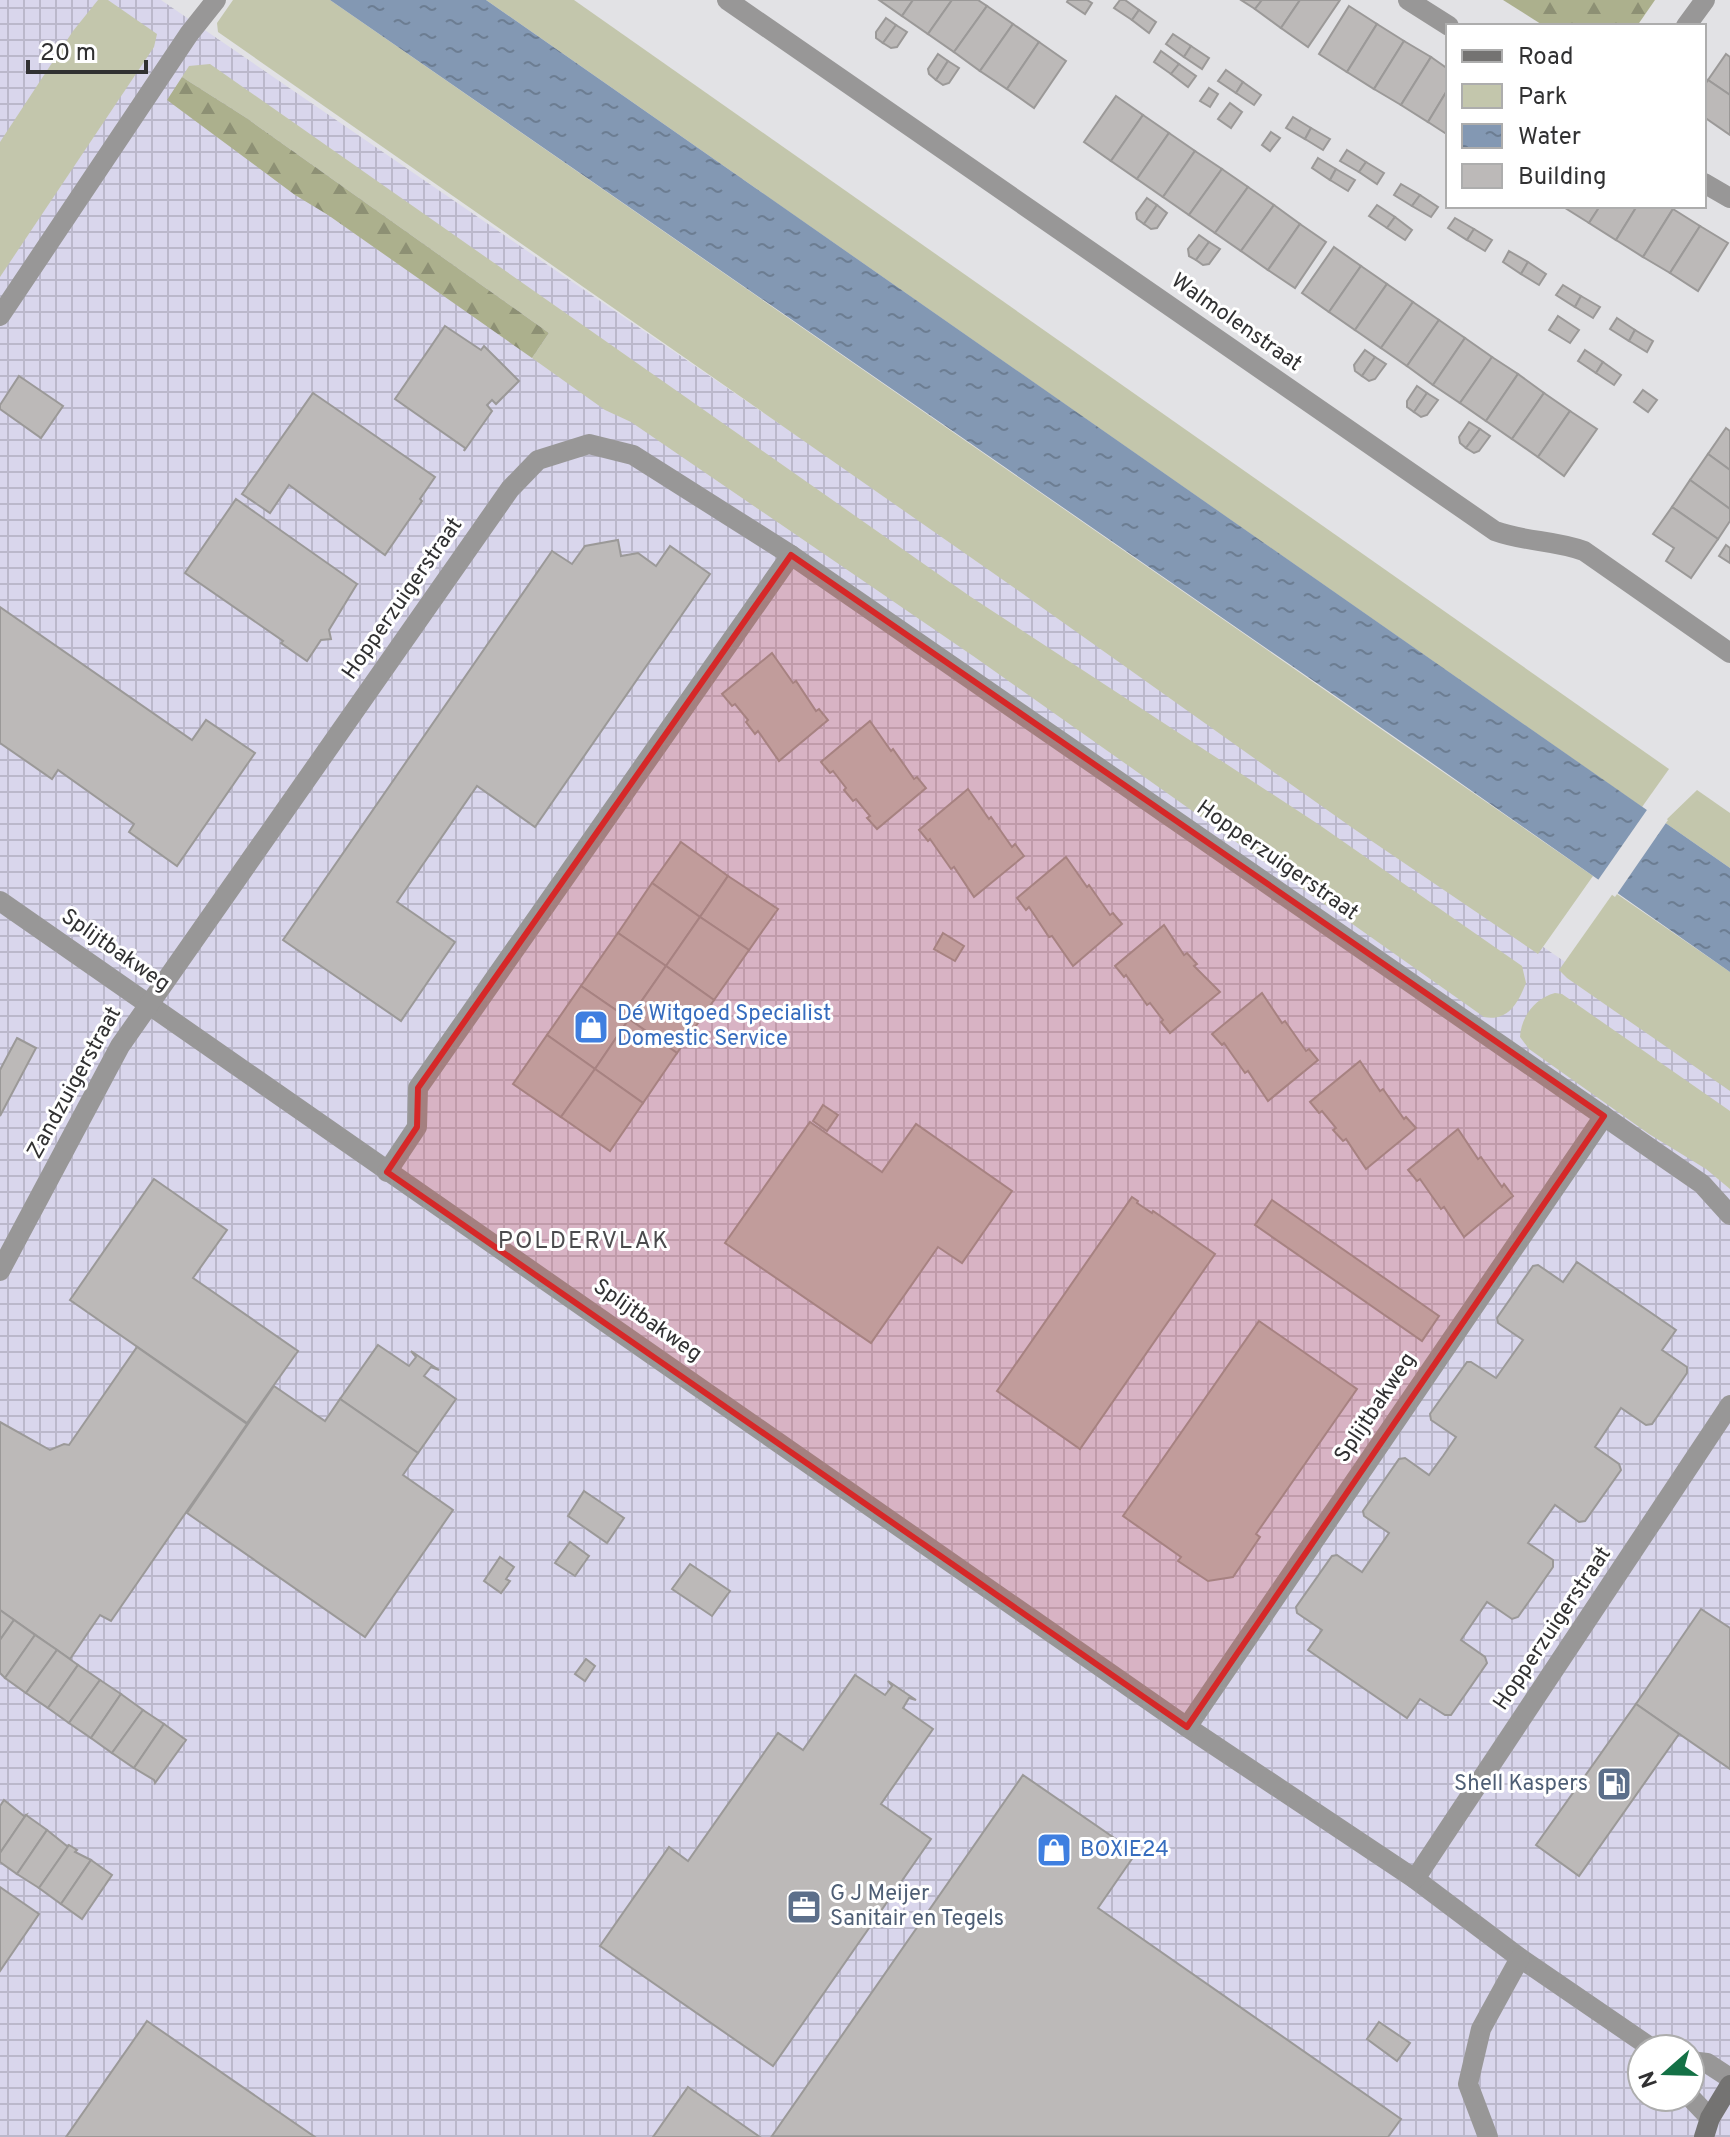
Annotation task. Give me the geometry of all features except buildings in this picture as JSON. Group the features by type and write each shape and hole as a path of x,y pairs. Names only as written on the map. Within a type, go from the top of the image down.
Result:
{"main road":[{"path":"1707,2128 1730,2085"}],"street":[{"path":"0,316 189,34 216,0"},
{"name":"Walmolenstraat","path":"727,0 1495,531 1518,539 1560,542 1584,551 1730,653"},
{"path":"1408,0 1446,24"},
{"path":"1687,24 1705,0"},
{"path":"1706,184 1730,198"},
{"name":"Hopperzuigerstraat","path":"148,1003 510,489 538,460 589,444 633,455 791,555 1702,1184 1730,1215"},
{"path":"387,1172 417,1127 418,1088 791,555"},
{"name":"Splijtbakweg","path":"0,901 1187,1727 1415,1879 1520,1958 1630,2033"},
{"name":"Zandzuigerstraat","path":"0,1271 120,1046 148,1003"},
{"name":"Splijtbakweg","path":"1187,1727 1604,1116"},
{"name":"Hopperzuigerstraat","path":"1415,1879 1730,1405"},
{"path":"1488,2137 1468,2084 1481,2029 1520,1958"},
{"path":"1706,2063 1730,2078"}],"highlighted area":[{"path":"791,555 1604,1116 1187,1727 387,1172 417,1127 418,1088"}],"shaded area":[{"path":"0,0 161,0 1730,1075 1730,2137 0,2137"}],"green space":[{"path":"98,0 108,0 157,34 154,47 0,277 0,142 73,31"},
{"path":"233,0 330,0 1593,876 1538,954 1354,829 218,32 217,23"},
{"path":"486,0 574,0 1669,769 1642,807"},
{"path":"1503,0 1655,0 1638,24 1541,24"},
{"path":"210,64 971,597 1318,824 1522,966 1526,983 1516,1004 1500,1017 1484,1017 976,658 532,358 549,333 245,117 182,77 189,66"},
{"path":"182,77 245,117 549,333 532,358 295,195 167,100"},
{"path":"1697,790 1730,813 1730,868 1664,822"},
{"path":"1614,892 1730,972 1730,1091 1559,970"},
{"path":"1555,993 1562,994 1730,1111 1730,1189 1706,1169 1649,1134 1529,1049 1520,1037 1523,1022 1535,1004"}],"water":[{"path":"330,0 486,0 1730,868 1730,972 1422,756"}],"pier":[{"path":"1649,807 1668,820 1615,897 1596,883"}],"place":[{"name":"Dé Witgoed Specialist Domestic Service","path":"591,1027"},
{"name":"Shell Kaspers","path":"1614,1784"},
{"name":"BOXIE24","path":"1054,1850"},
{"name":"G J Meijer Sanitair en Tegels","path":"804,1907"}],"district":[{"name":"POLDERVLAK","path":"584,1242"}]}
